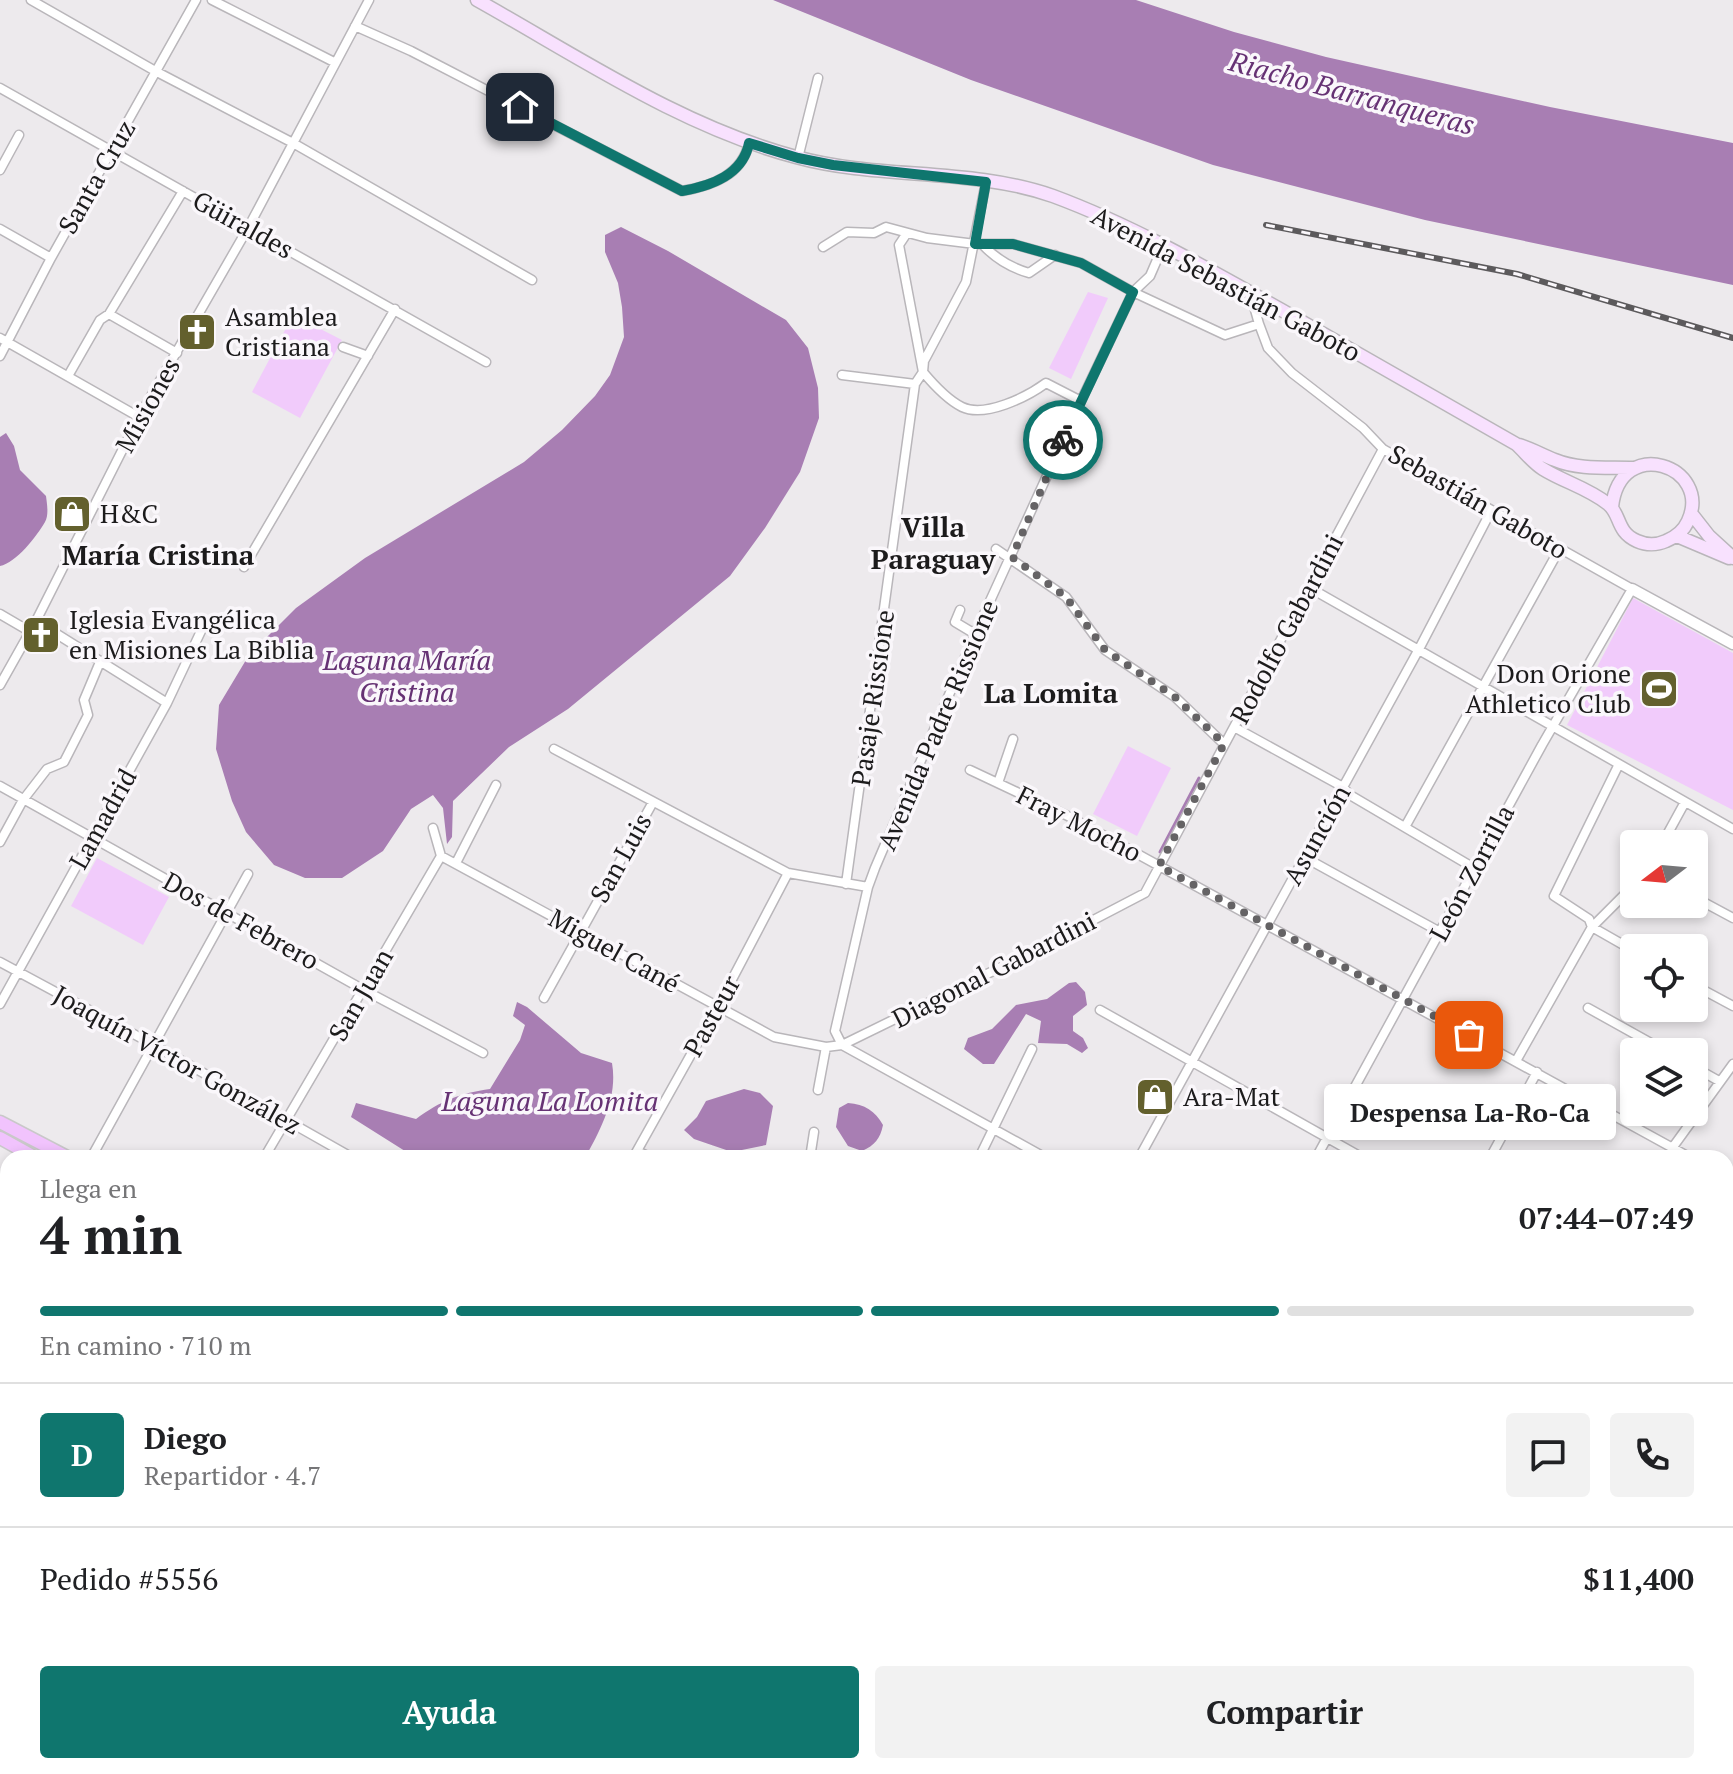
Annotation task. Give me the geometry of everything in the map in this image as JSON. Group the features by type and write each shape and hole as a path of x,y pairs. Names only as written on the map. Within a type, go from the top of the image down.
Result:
{"main road":[{"name":"Avenida Sebastián Gaboto","path":"477,0 672,109 749,143 833,165 1019,187 1078,205 1250,292 1516,444 1542,468 1587,489 1612,507 1624,533 1636,540 1650,544 1664,543 1677,536 1733,559"},
{"name":"Avenida Sebastián Gaboto","path":"1516,444 1556,461 1586,466 1633,468 1651,463 1673,469 1689,488 1691,513 1733,559"},
{"path":"1612,507 1614,491 1621,478 1633,468"},
{"path":"1677,536 1686,526 1691,513"},
{"path":"0,1122 54,1150"},
{"path":"0,1138 22,1150"}],"street":[{"path":"31,0 157,72 293,143 532,280"},
{"name":"Santa Cruz","path":"0,356 4,340 196,0"},
{"path":"212,0 334,62"},
{"name":"Misiones","path":"0,685 36,621 139,417 248,228 369,0"},
{"path":"355,26 411,51 682,191 707,187 741,166 749,143"},
{"path":"798,158 818,78"},
{"name":"Güiraldes","path":"0,88 486,362"},
{"path":"0,170 19,135"},
{"name":"Pasaje Rissione","path":"846,884 915,384 966,282 979,244 986,182"},
{"path":"68,376 183,191"},
{"path":"823,247 847,232 874,233 886,227 927,238 1013,244 1081,263 1133,292 1225,335 1259,324"},
{"path":"0,229 51,258"},
{"path":"907,233 899,245 923,372 933,384 963,408 984,410 1027,397 1046,383 1081,401"},
{"path":"979,244 1029,273 1055,255"},
{"name":"Avenida Padre Rissione","path":"842,1045 835,1031 868,887 975,634 1081,401 1133,292 1150,276 1163,246"},
{"name":"Sebastián Gaboto","path":"1250,292 1268,348 1292,373 1363,428 1383,449 1632,589"},
{"path":"244,567 395,309"},
{"path":"109,314 177,353"},
{"path":"4,340 139,417"},
{"path":"343,347 368,356"},
{"path":"842,375 915,384"},
{"name":"Rodolfo Gabardini","path":"1145,893 1383,449"},
{"name":"Asunción","path":"1143,1150 1419,649 1491,511"},
{"path":"1405,827 1560,548"},
{"path":"996,549 1012,557 1066,597 1105,650 1175,697 1224,744"},
{"path":"1310,588 1733,829"},
{"path":"1632,589 1733,644"},
{"name":"León Zorrilla","path":"1320,1150 1474,868 1632,589"},
{"path":"960,610 955,622 975,634"},
{"path":"0,614 29,631"},
{"path":"36,621 167,703"},
{"name":"Lamadrid","path":"0,1004 167,703 201,631"},
{"path":"0,842 23,800 47,769 64,762 88,715 84,700 100,662"},
{"path":"1234,727 1343,787 1350,795 1474,868"},
{"path":"998,783 1013,739"},
{"path":"554,749 788,873 868,887"},
{"path":"1619,764 1554,896 1589,919 1592,927 1620,943"},
{"name":"Fray Mocho","path":"970,770 1072,818 1676,1150"},
{"path":"456,863 496,785"},
{"name":"Dos de Febrero","path":"0,786 364,990 483,1053"},
{"name":"San Luis","path":"544,998 653,802"},
{"path":"1670,830 1685,802"},
{"path":"433,828 441,856"},
{"name":"Miguel Cané","path":"441,856 774,1037 826,1047 842,1045"},
{"name":"San Juan","path":"269,1150 441,856"},
{"path":"1304,857 1440,932"},
{"name":"Pasteur","path":"638,1150 788,873"},
{"path":"95,1150 248,874"},
{"name":"Diagonal Gabardini","path":"842,1045 1145,893"},
{"path":"1516,1061 1592,927 1620,899"},
{"path":"1708,905 1733,918"},
{"name":"Joaquín Víctor González","path":"0,962 339,1150"},
{"path":"1708,993 1733,1006"},
{"path":"1588,1008 1642,1038"},
{"path":"1100,1010 1349,1150"},
{"path":"842,1045 1032,1150"},
{"path":"818,1090 826,1047"},
{"path":"983,1150 1032,1049"},
{"path":"1669,1150 1733,1064"},
{"path":"1494,1150 1537,1072"},
{"path":"1708,1075 1719,1081"},
{"path":"811,1150 814,1132"}],"shaded area":[{"path":"1088,292 1108,298 1071,379 1049,368"},
{"path":"293,315 342,340 300,418 252,392"},
{"name":"Don Orione Athletico Club","path":"1633,598 1733,653 1733,810 1567,725"},
{"path":"1128,746 1171,768 1137,836 1093,814"},
{"path":"97,858 169,897 143,945 71,906"}],"water":[{"name":"Riacho Barranqueras","path":"773,0 1136,0 1234,32 1326,57 1550,107 1733,143 1733,285 1425,220 1213,165 971,80"},
{"name":"Laguna María Cristina","path":"621,227 786,320 808,348 818,388 819,418 800,472 730,576 568,709 509,747 453,801 452,837 447,844 443,808 433,795 411,809 383,851 342,878 305,878 274,865 246,832 232,801 216,749 219,705 249,655 296,608 365,558 524,462 562,430 595,396 610,375 624,337 618,283 605,252 605,235"},
{"path":"6,433 14,446 20,470 46,496 47,513 41,528 26,548 13,560 0,566 0,437"},
{"path":"1076,982 1085,992 1087,1005 1073,1016 1073,1031 1083,1038 1088,1048 1082,1053 1067,1044 1038,1043 1041,1021 1026,1014 994,1064 983,1064 964,1049 968,1038 992,1029 1016,1005 1047,999 1069,983"},
{"name":"Laguna La Lomita","path":"517,1002 581,1053 612,1063 610,1100 589,1150 403,1150 351,1117 356,1103 416,1119 451,1099 490,1089 520,1040 525,1025 513,1016"},
{"name":"Laguna La Lomita","path":"744,1089 760,1093 773,1106 766,1145 726,1150 694,1139 684,1130 697,1117 706,1101"},
{"path":"848,1103 860,1105 877,1116 883,1125 876,1141 864,1150 848,1146 836,1127 839,1108"}],"waterway":[{"path":"1160,852 1199,778"}],"railway":[{"path":"1266,225 1517,274 1733,338"}],"way so far":[{"path":"1063,440 1012,557 1066,597 1105,650 1175,697 1224,744 1159,866 1469,1035"}],"place":[{"name":"Asamblea Cristiana","path":"197,332"},
{"name":"H&C","path":"72,514"},
{"name":"Iglesia Evangélica en Misiones La Biblia","path":"41,635"},
{"name":"Don Orione Athletico Club","path":"1659,689"},
{"name":"Despensa La-Ro-Ca","path":"1469,1035"},
{"name":"Ara-Mat","path":"1155,1097"}],"district":[{"name":"Villa Paraguay","path":"933,543"},
{"name":"María Cristina","path":"158,555"},
{"name":"La Lomita","path":"1051,693"}],"route":[{"path":"520,107 682,191 707,187 741,166 749,143 833,165 986,182 975,244 1013,244 1081,263 1133,292 1063,440"}]}
